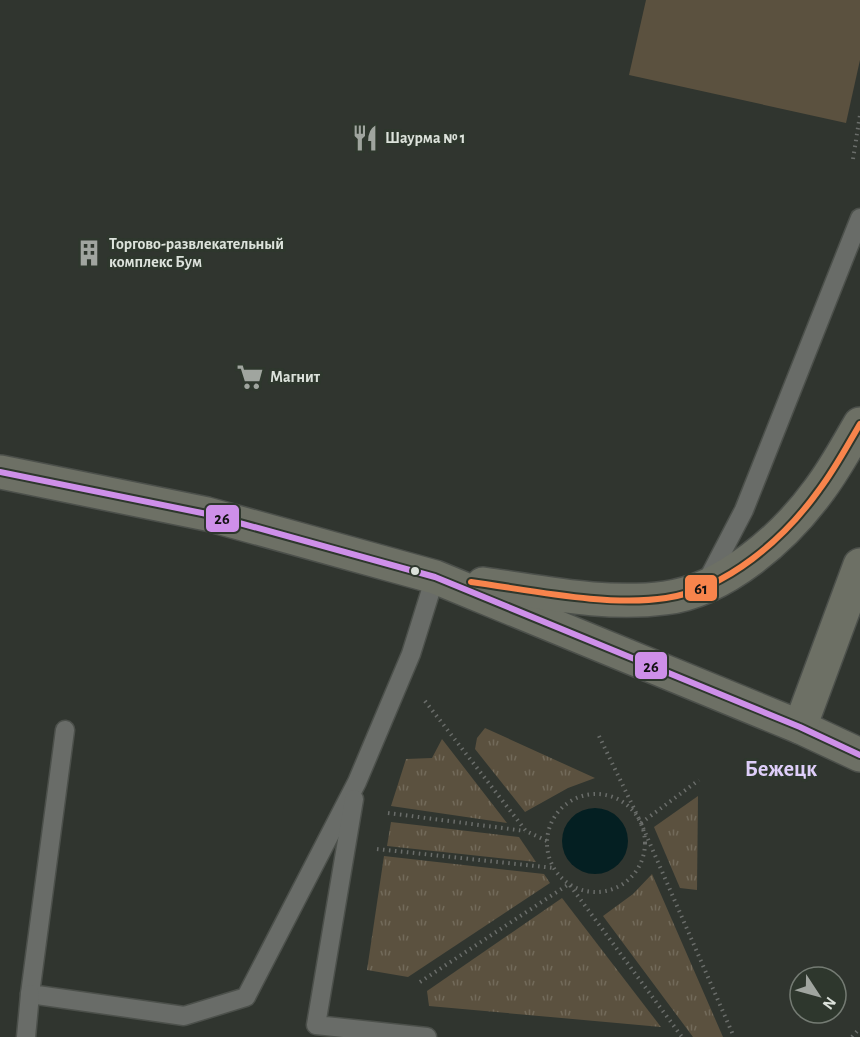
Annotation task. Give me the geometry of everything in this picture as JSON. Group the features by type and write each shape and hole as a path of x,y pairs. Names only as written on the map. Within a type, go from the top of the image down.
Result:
{"main road":[{"path":"435,577 622,600 667,598 704,588 734,572 766,547 794,520 819,490 860,424"},
{"path":"0,472 207,514 435,577 800,727 860,755"},
{"path":"800,727 860,565"}],"lane":[{"path":"704,588 744,510 860,218"},
{"path":"30,994 184,1016 246,997 357,782 411,654 435,577"},
{"path":"26,1037 65,730"},
{"path":"357,782 316,1025 427,1037"}],"path":[{"path":"853,159 860,115"},
{"path":"428,692 425,701 526,831"},
{"path":"599,736 641,823 734,1037"},
{"path":"641,823 699,780"},
{"path":"569,884 584,890 599,891 615,888 638,868 644,853 645,837 641,823 632,809 619,799 603,794 587,795 572,800 559,811 550,825 547,841 549,854 555,868 682,1037"},
{"path":"388,813 526,831 547,841"},
{"path":"377,849 555,868"},
{"path":"420,981 569,884"},
{"path":"852,1037 860,1028"}],"green space":[{"path":"646,0 860,0 860,60 846,123 629,75"},
{"path":"485,728 595,778 568,788 525,812 475,749 477,738"},
{"path":"442,739 507,823 391,806 406,759 432,758"},
{"path":"698,796 697,890 680,888 654,827"},
{"path":"391,822 519,837 536,862 387,846"},
{"path":"384,856 544,874 550,883 408,977 367,970"},
{"path":"652,874 723,1037 693,1037 603,916 633,894"},
{"path":"562,898 661,1027 429,1006 427,991"}],"water":[{"path":"595,808 608,810 623,823 628,841 626,854 613,869 595,874 582,872 567,859 562,841 564,828 577,813"}],"transit line":[{"name":"61","path":"471,582 594,599 643,600 689,593 732,573 752,559 789,526 825,482 860,424"},
{"name":"26","path":"0,472 207,514 435,577 800,727 860,755"}],"place":[{"name":"Шаурма № 1","path":"365,138"},
{"name":"Торгово-развлекательный комплекс Бум","path":"89,253"},
{"name":"Магнит","path":"250,377"}],"district":[{"name":"Бежецк","path":"781,769"}]}
